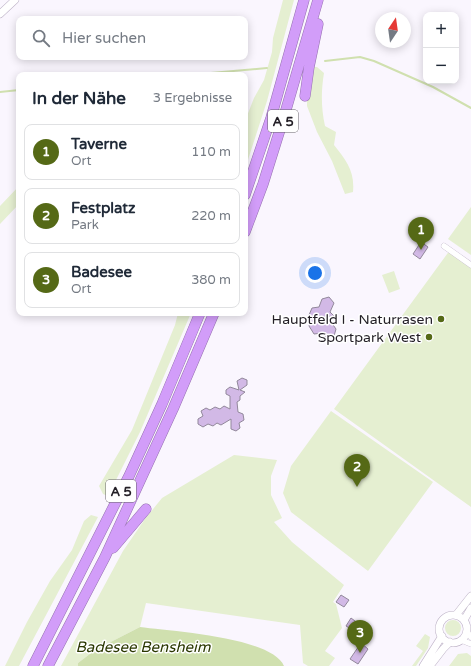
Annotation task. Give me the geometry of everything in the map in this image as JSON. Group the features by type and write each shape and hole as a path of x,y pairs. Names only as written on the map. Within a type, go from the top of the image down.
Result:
{"highway":[{"name":"A 5","path":"248,186 271,118 304,0"},
{"name":"A 5","path":"248,224 263,184 281,127 317,4"},
{"path":"305,96 309,67 319,22 317,4"},
{"name":"A 5","path":"33,666 128,476 162,404 199,316"},
{"name":"A 5","path":"48,666 105,557 173,409 213,316"},
{"path":"105,557 146,509"}],"street":[{"path":"0,14 15,0"},
{"path":"444,246 471,265"},
{"path":"456,615 471,596"},
{"path":"464,620 471,608"},
{"path":"449,615 456,615 464,620 469,634 461,640 450,642 442,636 440,632 441,622 449,615"},
{"path":"423,666 442,636"},
{"path":"461,640 471,644"},
{"path":"430,666 450,642"}],"shaded area":[{"path":"283,0 294,0 267,101 248,160 248,113 254,98 264,80 272,52 273,38"},
{"path":"312,67 317,67 324,73 322,100 325,126 336,132 334,145 349,166 353,178 353,192 345,194 307,106 307,86"},
{"path":"16,189 16,207 0,224 0,206"},
{"path":"471,207 471,255 448,239"},
{"name":"Sportpark West","path":"450,250 471,265 471,507 334,409"},
{"path":"394,271 400,289 389,293 382,275"},
{"path":"177,316 190,316 140,432 108,496 103,494 99,486 132,430 175,325"},
{"path":"331,411 433,482 368,571 291,512 283,493 291,466"},
{"path":"234,455 277,460 271,476 271,495 282,518 274,522 292,542 344,585 333,602 336,604 342,628 325,651 335,658 329,666 308,666 303,663 300,625 146,603 140,627 95,650 78,663 78,666 61,666 123,551 145,519 162,498"},
{"path":"91,515 98,517 19,666 5,666 50,581 72,550 84,521"},
{"path":"453,620 459,622 461,628 459,634 453,636 447,634 445,628 447,622"},
{"path":"425,634 430,637 428,648 416,666 412,666 423,651 416,646"},
{"path":"467,653 471,656 471,666 449,666 458,654"}],"water":[{"name":"Badesee Bensheim","path":"140,627 196,633 241,642 261,648 276,656 284,666 78,666 78,663 95,650"}],"building":[{"path":"421,242 428,247 420,259 413,254"},
{"path":"329,297 334,303 330,312 337,319 326,315 336,329 334,336 325,337 322,333 314,334 309,326 311,319 309,315 312,308 319,307 322,299"},
{"path":"242,378 247,380 247,385 240,390 245,392 240,396 240,400 237,402 238,412 243,414 244,420 239,423 240,428 236,431 231,429 231,419 221,425 217,423 213,426 208,424 203,427 198,424 198,419 203,416 201,411 206,408 210,410 215,407 220,409 224,406 230,409 230,396 226,394 226,390 230,387 239,390 237,381"},
{"path":"341,595 349,600 344,607 336,602"},
{"path":"351,618 359,624 354,631 346,626"},
{"path":"361,643 368,649 358,664 350,659"}],"waterway":[{"path":"325,61 360,57 374,61 433,87 471,108"},
{"path":"222,72 267,68"},
{"path":"0,92 16,90"}],"place":[{"name":"Taverne","path":"421,250"},
{"name":"Hauptfeld I - Naturrasen","path":"441,319"},
{"name":"Sportpark West","path":"429,337"},
{"name":"Festplatz","path":"357,487"},
{"name":"Badesee","path":"360,653"}]}
